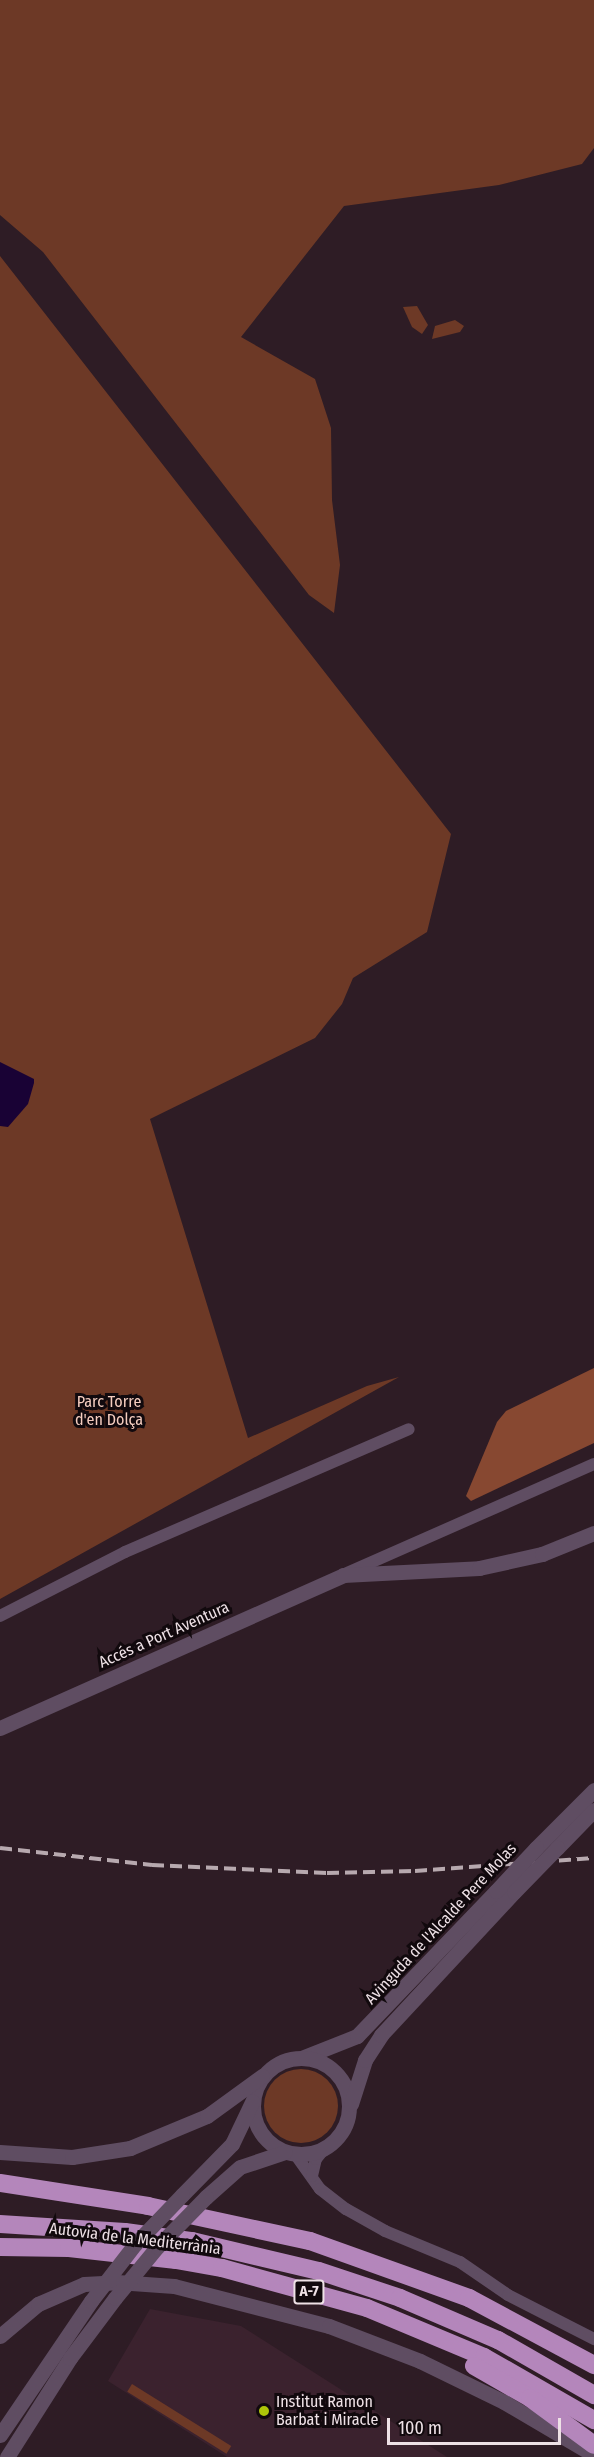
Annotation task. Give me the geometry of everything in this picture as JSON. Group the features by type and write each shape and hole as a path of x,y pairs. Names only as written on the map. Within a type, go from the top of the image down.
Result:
{"highway":[{"path":"0,2183 148,2206 310,2241 469,2298 594,2365"},
{"name":"Autovia de la Mediterrània","path":"0,2224 125,2232 277,2259 400,2298 498,2340 568,2378 594,2395"},
{"name":"Autovia de la Mediterrània","path":"0,2247 69,2248 176,2260 222,2268 367,2308 484,2358 594,2420"},
{"path":"367,2308 387,2324 522,2394 594,2445"},
{"path":"568,2378 594,2385"}],"street":[{"path":"0,1617 125,1552 409,1430"},
{"name":"Accés a Port Aventura","path":"0,1728 594,1464"},
{"name":"Accés a Port Aventura","path":"343,1575 479,1568 542,1554 594,1533"},
{"name":"Avinguda de l'Alcalde Pere Molas","path":"298,2058 357,2036 594,1790"},
{"name":"Avinguda de l'Alcalde Pere Molas","path":"350,2109 365,2060 381,2035 594,1810"},
{"path":"0,2152 72,2157 130,2148 207,2116 271,2068 298,2058 312,2059 335,2072 344,2083 350,2109 345,2128 316,2159 312,2176"},
{"path":"0,2435 91,2301 135,2244 232,2144 254,2097 271,2068"},
{"path":"254,2097 259,2130 290,2153 320,2188 346,2209 385,2231 460,2262 508,2295 594,2339"},
{"path":"7,2457 70,2358 115,2298 157,2247 206,2197 240,2167 290,2153 324,2149"},
{"path":"0,2336 38,2304 84,2284 117,2282 174,2286 329,2326 420,2361 504,2402 594,2455"}],"shaded area":[{"path":"0,1062 34,1079 28,1104 8,1127 0,1126"},
{"path":"594,1368 594,1443 471,1501 466,1496 497,1422 506,1411"},
{"name":"Institut Ramon Barbat i Miracle","path":"150,2309 241,2326 447,2457 227,2457 108,2381"}],"green space":[{"path":"0,0 594,0 594,148 582,164 499,185 344,206 241,337 315,379 331,428 332,500 340,565 334,613 309,595 43,252 0,215"},
{"name":"Parc Torre d'en Dolça","path":"0,256 451,834 427,932 353,978 342,1004 315,1038 150,1119 248,1438 367,1386 399,1377 0,1599"},
{"path":"417,306 428,325 422,334 412,327 403,307"},
{"path":"455,320 464,326 460,332 432,339 435,326"},
{"path":"294,2069 308,2069 322,2075 332,2085 338,2099 338,2113 332,2127 322,2137 308,2143 294,2143 280,2137 270,2127 264,2113 264,2099 270,2085 280,2075"},
{"path":"132,2384 231,2446 226,2454 127,2392"}],"railway":[{"path":"0,1848 152,1865 327,1873 415,1871 594,1858"}],"place":[{"name":"Institut Ramon Barbat i Miracle","path":"264,2411"}]}
